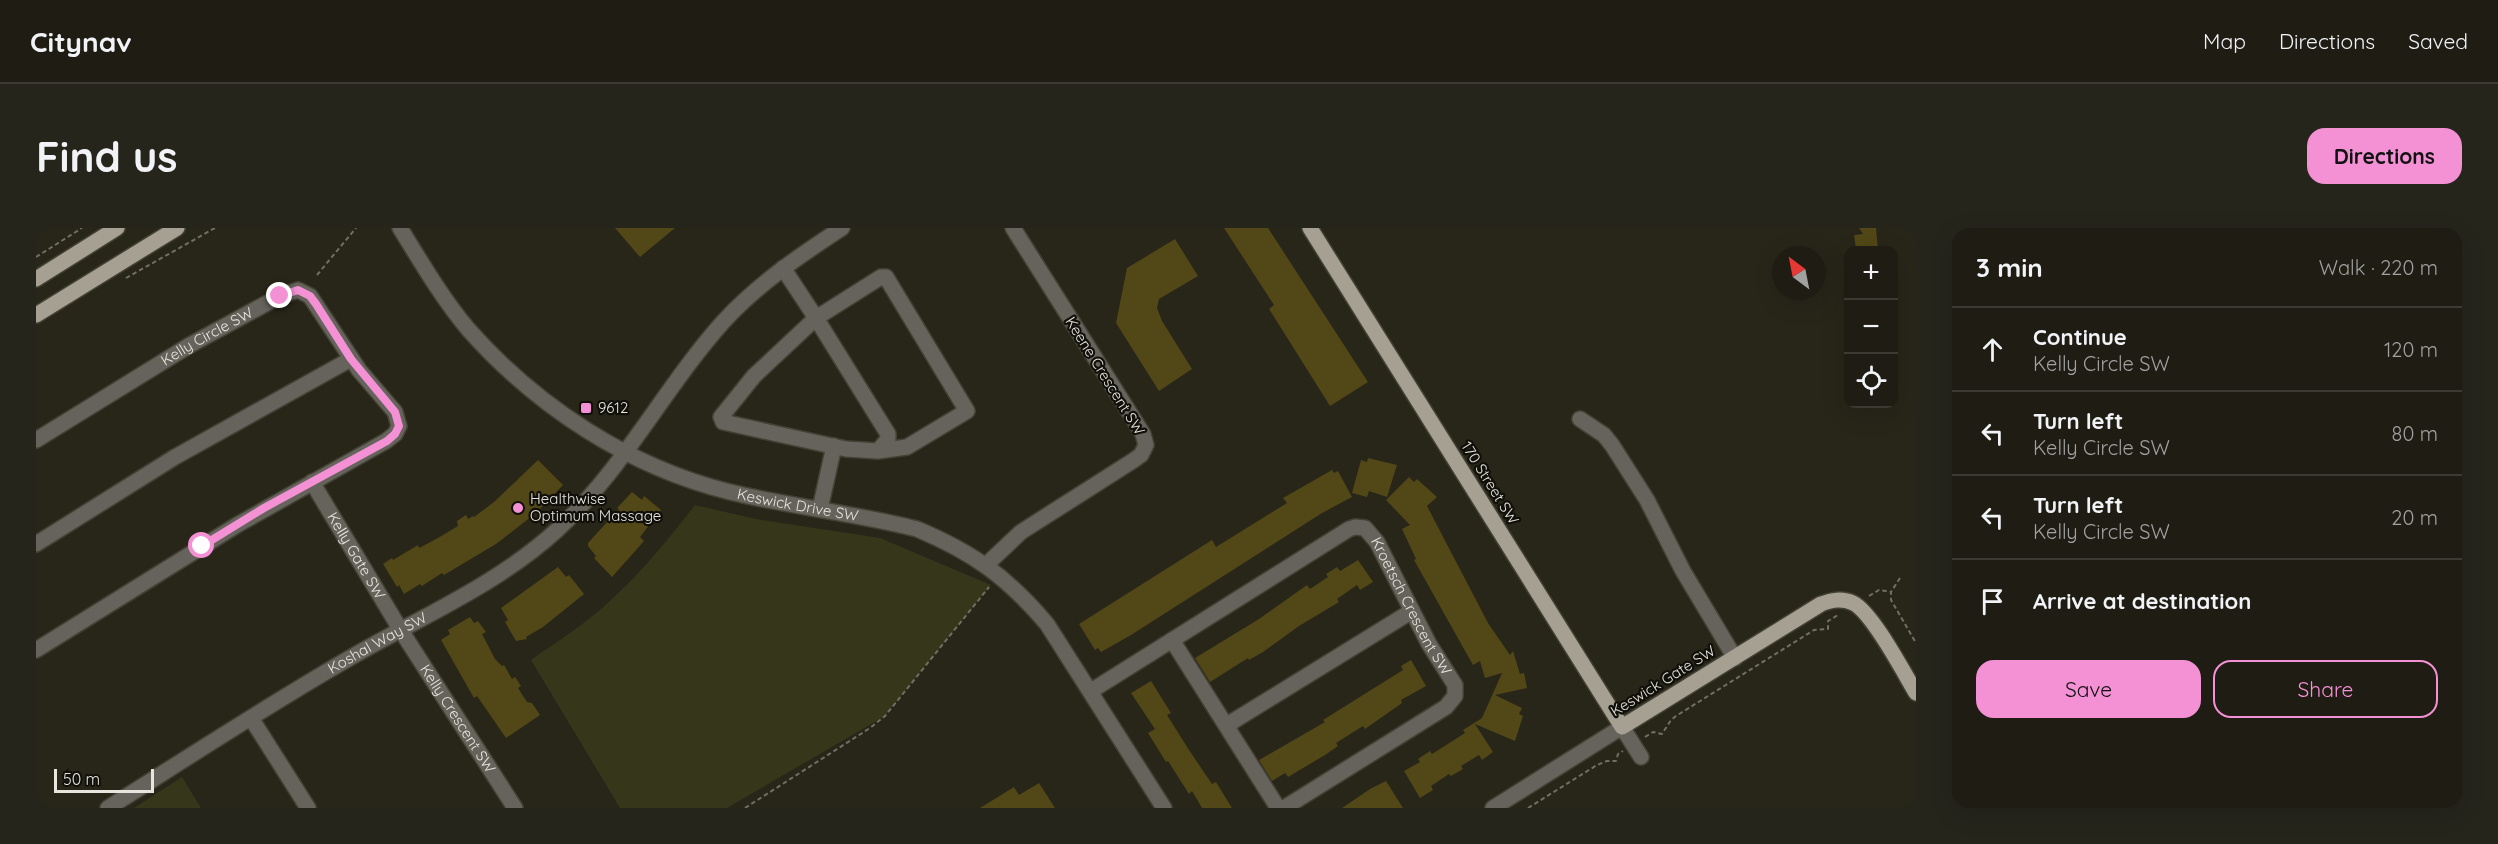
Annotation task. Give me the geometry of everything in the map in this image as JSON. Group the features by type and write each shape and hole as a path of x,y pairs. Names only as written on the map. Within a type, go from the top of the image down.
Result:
{"main road":[{"path":"36,279 117,228"},
{"path":"36,315 177,228"},
{"name":"170 Street SW","path":"1310,228 1622,728"},
{"name":"Keswick Gate SW","path":"1622,728 1821,604 1833,600 1855,604 1871,621 1916,693"}],"street":[{"name":"Keswick Drive SW","path":"400,228 453,310 499,361 571,420 625,452 662,469 728,491 917,529 941,539 1001,576 1025,598 1047,624 1164,808"},
{"path":"625,452 722,324 754,292 783,268 842,228"},
{"name":"Keene Crescent SW","path":"986,565 1013,537 1134,460 1141,455 1146,445 1143,434 1013,228"},
{"path":"783,268 888,434 888,439 878,451"},
{"path":"881,277 886,277 967,411 907,447 878,451 834,446 723,422 721,417 754,376 816,318 881,277"},
{"name":"Kelly Circle SW","path":"36,440 162,361 289,292 298,290 310,296 351,359 395,412 399,426 395,434 387,441 237,525 36,650"},
{"path":"36,544 175,457 351,359"},
{"path":"1580,419 1604,435 1612,445 1647,500 1694,590 1735,658"},
{"path":"820,509 834,446"},
{"name":"Koshal Way SW","path":"108,808 251,718 400,629 491,579 540,545 588,499 625,452"},
{"name":"Kelly Gate SW","path":"312,482 400,629"},
{"name":"Kroetsch Crescent SW","path":"1090,692 1355,527 1365,528 1373,536 1429,644 1455,685 1456,691 1452,702 1284,808"},
{"path":"1227,725 1412,611"},
{"name":"Kelly Crescent SW","path":"400,629 515,808"},
{"path":"1172,640 1278,808"},
{"path":"251,718 308,808"},
{"name":"170 Street SW","path":"1622,728 1641,757"},
{"name":"Keswick Gate SW","path":"1493,808 1622,728"}],"path":[{"path":"36,257 82,228"},
{"path":"123,279 215,228"},
{"path":"317,275 356,228"},
{"path":"746,808 885,716 1001,576"},
{"path":"1900,578 1891,592 1894,607 1916,642"},
{"path":"1879,590 1891,592"},
{"path":"1653,732 1662,734 1676,716 1814,630 1828,629 1828,621"},
{"path":"1528,808 1597,765 1607,761 1616,761 1618,754"}],"green space":[{"path":"695,505 756,519 880,538 991,585 885,716 727,808 620,808 531,660 603,607 655,554"},
{"path":"182,777 201,808 134,808"}],"building":[{"path":"615,228 675,228 640,257"},
{"path":"1224,228 1268,228 1368,382 1330,406 1269,309 1274,305"},
{"path":"1859,228 1876,228 1878,246 1856,246 1854,235 1863,234"},
{"path":"1175,239 1198,276 1159,299 1157,308 1162,321 1192,369 1159,391 1116,323 1127,268"},
{"path":"1368,458 1397,465 1387,497 1369,491 1367,497 1352,493 1361,460 1367,462"},
{"path":"538,460 563,485 536,513 496,544 444,575 442,573 404,594 399,585 397,587 383,564 418,545 419,548 438,538 458,526 457,521 466,515 468,519 474,517 494,502"},
{"path":"1332,470 1334,473 1338,471 1352,497 1322,513 1131,635 1101,652 1098,648 1095,650 1079,624 1212,540 1216,547 1287,503 1283,498"},
{"path":"1409,477 1414,482 1417,479 1437,497 1427,506 1488,623 1510,655 1513,651 1520,674 1524,673 1527,688 1495,695 1522,708 1519,714 1523,716 1515,741 1475,724 1493,752 1482,760 1479,755 1461,766 1463,769 1451,776 1449,774 1431,786 1433,790 1420,798 1404,771 1420,762 1418,759 1430,751 1432,754 1465,733 1463,730 1482,718 1502,673 1485,678 1480,661 1473,665 1414,560 1416,559 1402,529 1410,525 1386,500"},
{"path":"632,492 642,500 644,496 661,510 640,537 644,541 612,577 594,558 596,556 588,543"},
{"path":"1358,560 1373,582 1360,590 1357,585 1337,599 1339,602 1299,626 1263,652 1249,660 1248,658 1210,682 1195,658 1259,619 1307,585 1310,589 1328,577 1326,574 1337,567 1340,571"},
{"path":"558,567 566,577 569,575 584,594 543,627 526,637 527,639 516,641 505,622 508,620 501,608"},
{"path":"470,617 474,623 478,621 486,632 482,634 495,659 502,666 504,665 512,679 515,677 521,686 518,688 527,702 532,703 540,715 506,738 477,696 474,698 441,640 450,634 448,630"},
{"path":"1411,660 1426,686 1401,700 1402,703 1365,729 1363,726 1336,743 1338,746 1325,755 1288,777 1285,773 1272,781 1259,760 1325,722 1323,720 1403,670 1401,666"},
{"path":"1151,681 1171,713 1167,715 1189,750 1212,784 1216,782 1232,808 1202,808 1192,791 1189,794 1168,761 1166,762 1148,733 1155,729 1131,693"},
{"path":"1386,781 1403,808 1342,808 1370,789"},
{"path":"1039,783 1055,808 980,808 1014,787 1019,795"}],"place":[{"name":"9612","path":"586,408"},
{"name":"Healthwise Optimum Massage","path":"518,508"}],"route":[{"path":"202,546 264,508 387,441 395,434 399,426 395,412 351,359 310,296 298,290 280,296"}]}
